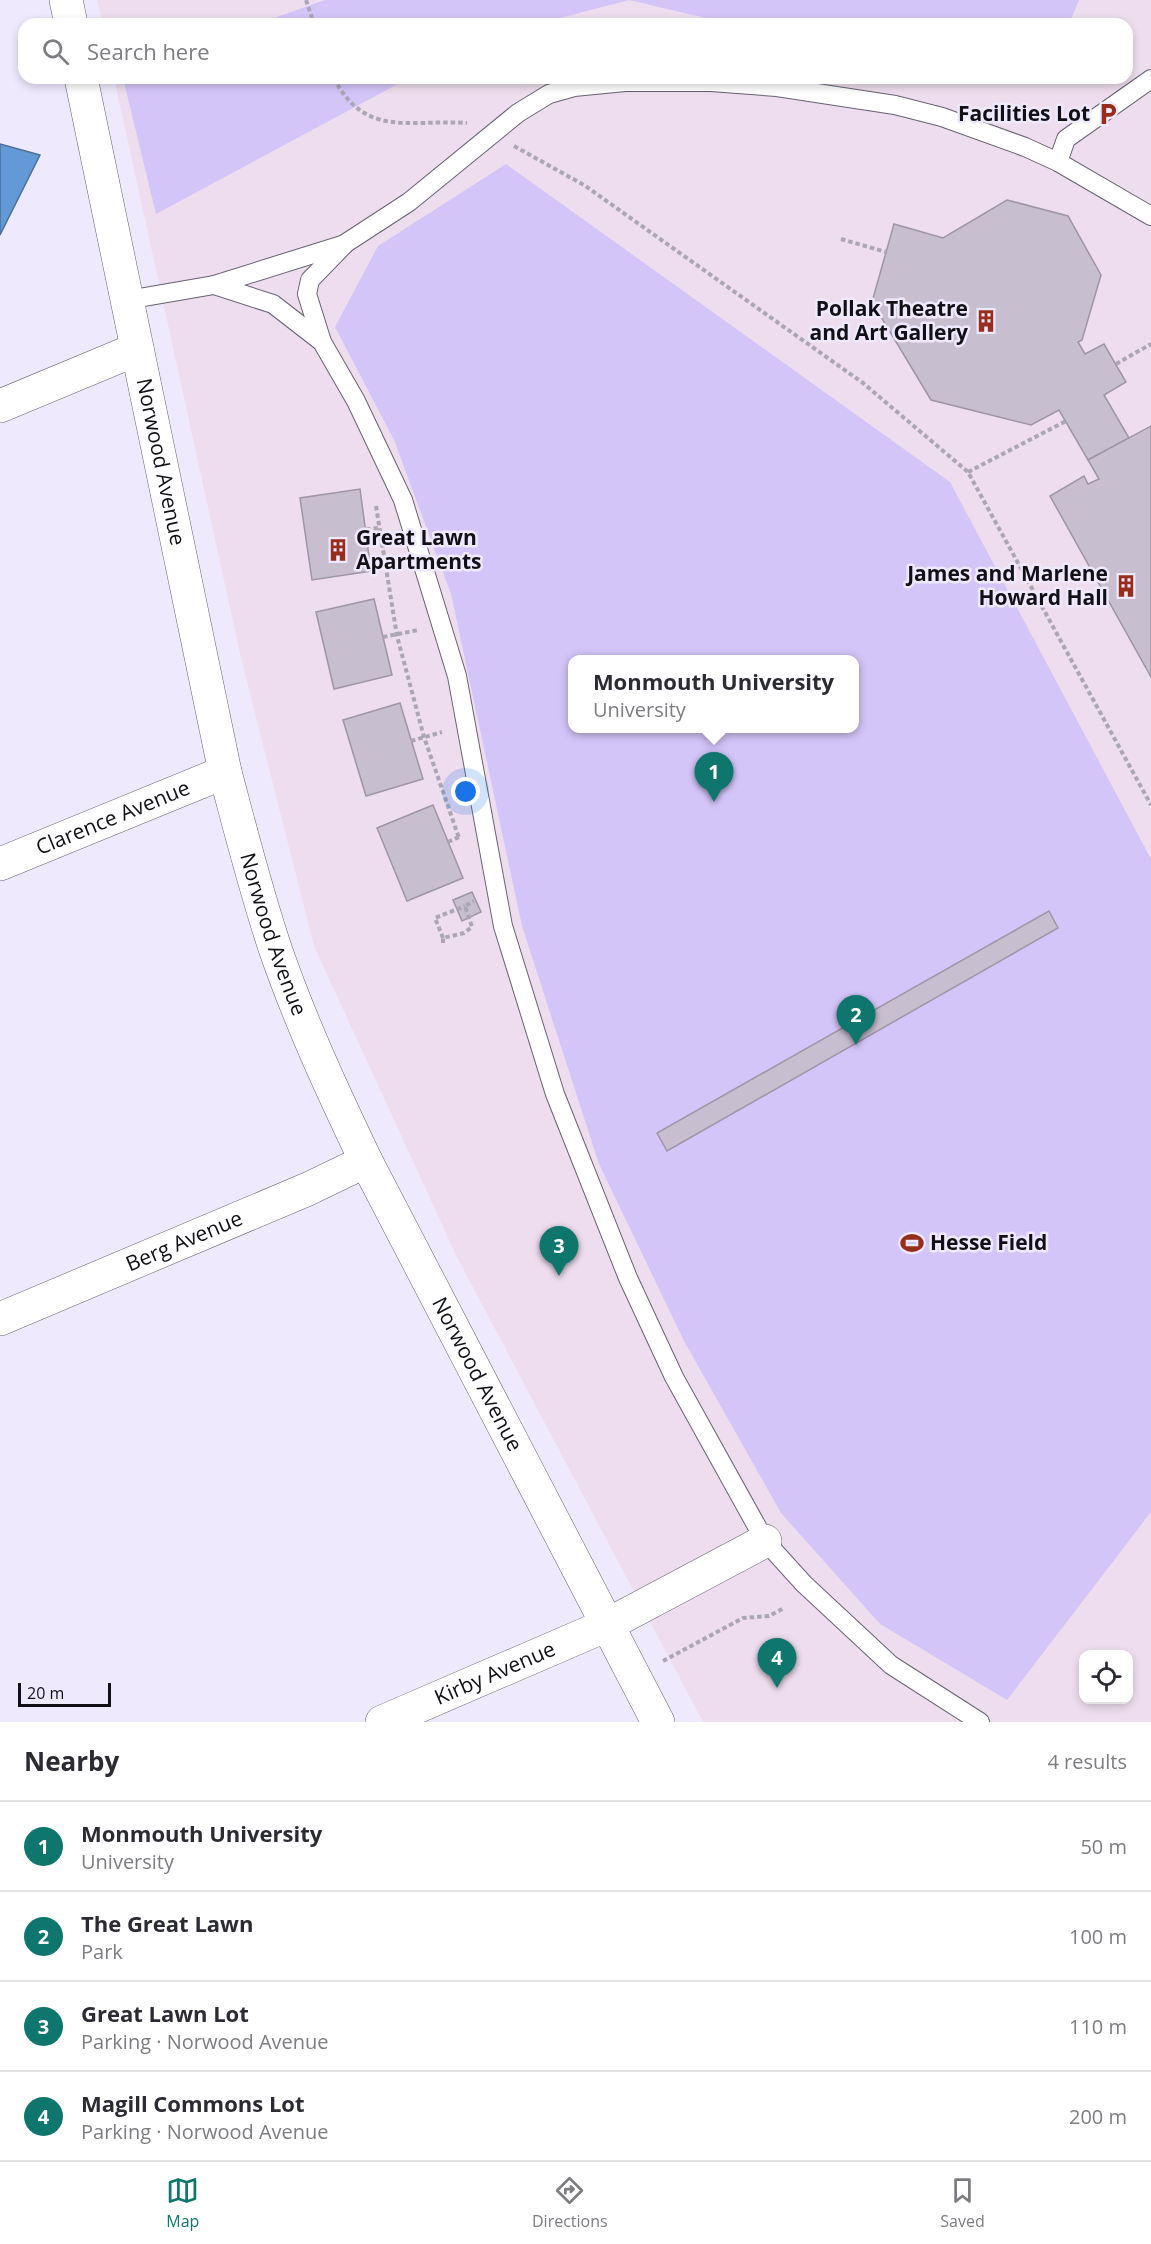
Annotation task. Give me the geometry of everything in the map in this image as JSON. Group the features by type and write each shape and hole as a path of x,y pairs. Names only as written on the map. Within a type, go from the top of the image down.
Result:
{"main road":[{"path":"66,0 69,18"},
{"name":"Norwood Avenue","path":"82,84 225,772 252,877 277,953 323,1071 366,1161 658,1722"},
{"path":"0,406 136,350"},
{"name":"Clarence Avenue","path":"0,864 225,772"},
{"name":"Berg Avenue","path":"0,1319 308,1189 366,1161"},
{"name":"Kirby Avenue","path":"382,1722 607,1625 765,1541"}],"lane":[{"path":"1058,162 1066,139 1151,79"},
{"path":"605,84 574,87 549,94 492,132 417,195 346,243 310,280 308,294 322,342 356,401 399,490 457,676 503,926 555,1094 628,1278 670,1367 765,1541 804,1584 891,1665 980,1722"},
{"path":"737,84 777,87 895,105 942,117 1058,162 1151,216"},
{"path":"127,300 214,285 346,243"},
{"path":"214,285 273,304 322,342"}],"path":[{"path":"306,0 312,18"},
{"path":"337,84 352,106 378,121 470,123 492,132 584,185 853,376 968,472 1149,797 1151,806"},
{"path":"841,239 886,252"},
{"path":"1116,364 1151,344"},
{"path":"968,472 1066,420"},
{"path":"375,496 397,636 424,737 463,846"},
{"path":"366,529 379,528"},
{"path":"383,637 397,636 442,623"},
{"path":"411,741 465,725"},
{"path":"465,906 472,927 464,933 443,940 435,918 465,906 481,896"},
{"path":"660,1663 742,1618 770,1616 784,1608"}],"shaded area":[{"path":"97,0 1151,0 1151,1722 703,1722 457,1257 314,946 241,658 115,84 1133,84 1133,18 102,18"},
{"path":"325,0 629,0 560,18 274,18"},
{"path":"629,0 1079,0 1072,18 706,18"},
{"path":"124,84 398,84 156,214"},
{"path":"506,164 950,482 1151,859 1151,1512 1007,1700 880,1624 781,1513 684,1341 599,1164 522,926 451,594 394,440 335,327 378,246"}],"water":[{"path":"0,144 40,155 0,235"}],"building":[{"name":"Pollak Theatre and Art Gallery","path":"1007,200 1068,216 1101,275 1082,340 1078,342 1085,354 1104,344 1126,382 1104,395 1129,438 1088,460 1059,410 1031,425 931,400 872,302 894,224 943,238"},
{"name":"James and Marlene Howard Hall","path":"1151,426 1151,677 1050,496 1084,476 1088,484 1099,479 1088,460"},
{"name":"Great Lawn Apartments","path":"360,489 371,571 312,580 300,498"},
{"name":"Great Lawn Apartments","path":"374,599 392,675 334,689 316,612"},
{"path":"400,703 423,779 366,796 343,720"},
{"path":"433,805 463,878 407,901 377,828"},
{"path":"472,892 481,912 462,921 453,900"},
{"path":"1049,911 1058,928 667,1151 657,1133"}],"place":[{"name":"Facilities Lot","path":"1108,114"},
{"name":"Pollak Theatre and Art Gallery","path":"986,321"},
{"name":"Great Lawn Apartments","path":"338,550"},
{"name":"James and Marlene Howard Hall","path":"1126,586"},
{"name":"Monmouth University","path":"714,802"},
{"name":"The Great Lawn","path":"856,1045"},
{"name":"Hesse Field","path":"912,1243"},
{"name":"Great Lawn Lot","path":"559,1276"},
{"name":"Magill Commons Lot","path":"777,1688"}]}
